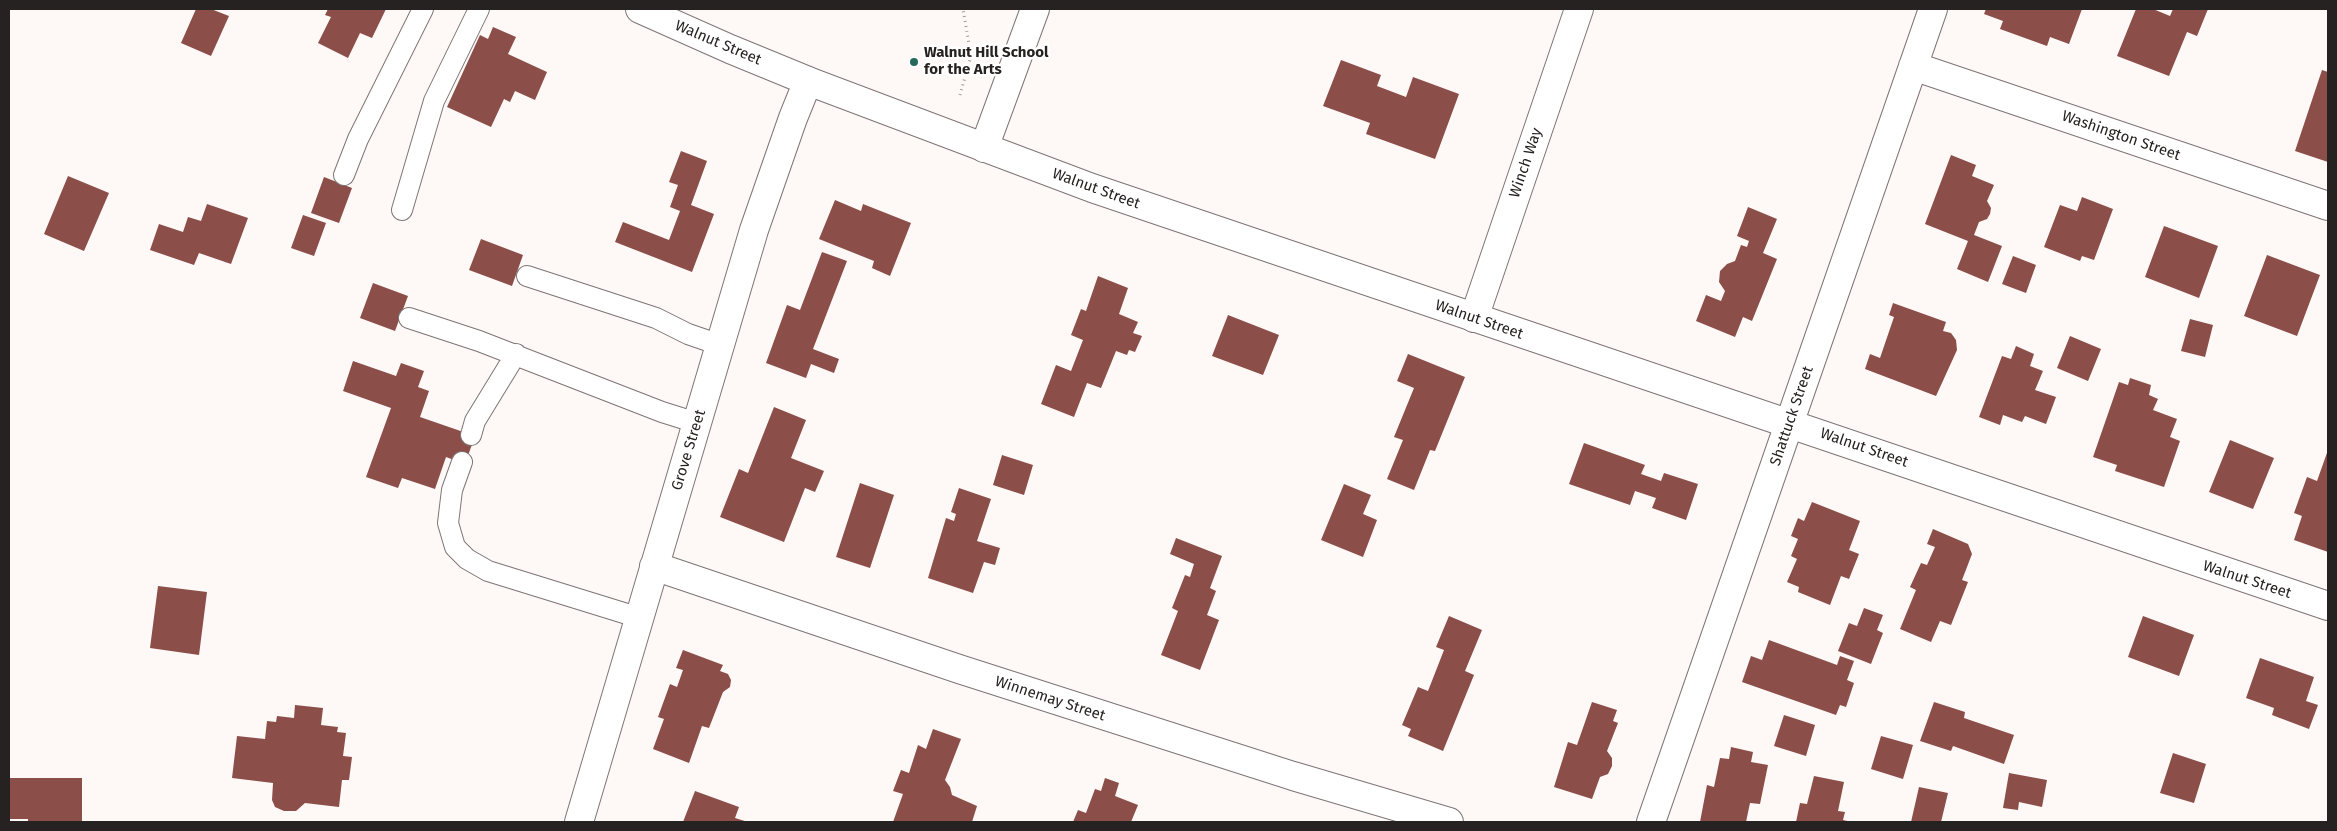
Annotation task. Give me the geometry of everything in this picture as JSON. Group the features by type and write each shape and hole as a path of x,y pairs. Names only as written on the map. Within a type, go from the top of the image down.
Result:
{"street":[{"name":"Walnut Street","path":"640,9 808,81 1092,188 1474,318 1789,422 2211,568 2328,606"},
{"path":"984,148 1035,9"},
{"name":"Winch Way","path":"1474,318 1579,9"},
{"name":"Shattuck Street","path":"1651,822 1933,9"},
{"name":"Washington Street","path":"1913,66 2328,206"},
{"name":"Grove Street","path":"579,822 754,230 808,81"},
{"name":"Winnemay Street","path":"654,566 959,670 1293,776 1449,822"}],"lane":[{"path":"344,175 358,138 423,9"},
{"path":"402,210 434,100 478,9"},
{"path":"527,276 656,318 688,334 720,345"},
{"path":"409,318 516,354 662,412 697,423"},
{"path":"470,435 475,421 516,354"},
{"path":"462,462 452,490 448,523 455,547 467,560 488,571 640,618"}],"path":[{"path":"960,95 971,56 963,9"}],"building":[{"path":"196,9 211,9 229,16 211,56 181,43"},
{"path":"328,9 386,9 372,38 360,33 348,58 318,43 331,17 325,15"},
{"path":"1986,9 2082,9 2069,44 2050,37 2047,46 2000,29 2003,21 1984,14"},
{"path":"2136,9 2153,9 2170,16 2173,9 2208,9 2197,36 2187,32 2169,76 2117,56"},
{"path":"493,27 516,37 508,54 547,72 535,100 515,91 510,102 504,99 491,127 447,107 480,35 488,39"},
{"path":"1341,60 1381,75 1377,86 1406,97 1413,77 1459,94 1435,159 1366,134 1370,123 1323,106"},
{"path":"2322,70 2328,72 2328,162 2295,151"},
{"path":"681,151 707,161 691,205 714,214 692,272 615,242 623,222 669,240 680,211 670,207 678,185 669,182"},
{"path":"1951,155 1976,165 1972,176 1994,185 1987,201 1991,208 1990,214 1987,219 1979,222 1974,235 2002,246 1988,282 1957,269 1968,241 1925,224"},
{"path":"68,176 109,193 84,251 44,234"},
{"path":"324,177 352,188 339,223 311,213"},
{"path":"2082,197 2113,209 2094,260 2082,256 2080,261 2044,247 2060,205 2077,211"},
{"path":"835,200 861,211 863,204 911,223 890,276 872,268 874,261 819,239"},
{"path":"207,204 248,218 231,264 199,253 194,265 150,250 159,224 183,232 188,217 201,221"},
{"path":"1748,207 1777,219 1763,253 1777,259 1752,321 1743,317 1735,337 1696,321 1706,295 1721,301 1725,291 1719,282 1720,271 1727,264 1735,261 1741,245 1747,247 1749,241 1737,236"},
{"path":"303,215 326,223 314,256 291,248"},
{"path":"2164,226 2218,246 2199,298 2145,277"},
{"path":"481,239 523,255 512,286 469,270"},
{"path":"822,252 847,261 813,349 839,359 834,373 811,364 806,378 766,363 787,305 800,310"},
{"path":"2267,255 2320,275 2297,336 2244,316"},
{"path":"2013,256 2036,265 2026,293 2002,284"},
{"path":"1098,276 1128,288 1119,314 1138,322 1133,333 1142,336 1135,352 1129,350 1127,355 1116,351 1101,388 1087,383 1074,417 1041,404 1056,365 1071,371 1083,340 1071,335 1081,309 1086,311"},
{"path":"373,283 408,296 395,331 360,318"},
{"path":"1893,303 1946,322 1943,331 1951,333 1956,340 1957,350 1936,396 1865,369 1870,354 1880,358 1894,317 1889,315"},
{"path":"1228,315 1279,335 1263,375 1212,356"},
{"path":"2190,319 2213,325 2205,357 2181,351"},
{"path":"2070,336 2101,349 2088,381 2057,368"},
{"path":"2016,346 2034,354 2030,366 2043,371 2035,390 2056,397 2046,424 2025,416 2022,422 2003,415 2000,425 1979,417 2002,356 2011,359"},
{"path":"1408,354 1465,377 1435,451 1430,450 1414,490 1387,479 1403,440 1394,437 1414,388 1397,381"},
{"path":"353,361 396,376 401,363 424,371 418,387 429,391 420,417 475,436 465,464 446,457 435,489 402,478 398,488 366,477 391,408 343,391"},
{"path":"2130,378 2151,385 2149,395 2158,399 2153,410 2177,419 2170,437 2180,441 2164,487 2115,471 2117,465 2093,457 2119,382 2128,385"},
{"path":"774,407 806,420 791,458 824,471 815,492 805,488 784,542 720,517 739,469 748,473"},
{"path":"2230,440 2274,458 2253,509 2209,492"},
{"path":"1584,443 1645,465 1641,474 1661,481 1664,473 1698,484 1686,520 1652,508 1656,498 1635,491 1630,505 1569,484"},
{"path":"2328,450 2328,552 2294,540 2302,516 2294,513 2307,477 2317,481"},
{"path":"1002,455 1033,465 1024,495 993,485"},
{"path":"860,483 894,495 870,568 836,557"},
{"path":"1344,484 1371,495 1363,514 1377,520 1363,557 1321,540"},
{"path":"959,488 991,499 977,541 1000,548 995,565 984,562 973,593 928,578 946,518 954,521 956,514 951,512"},
{"path":"1812,502 1860,521 1849,550 1859,554 1849,579 1841,576 1830,605 1798,592 1799,587 1787,582 1797,559 1791,556 1798,539 1791,536 1798,518 1804,521"},
{"path":"1933,529 1968,544 1972,554 1962,580 1968,582 1951,625 1940,621 1931,642 1900,629 1916,590 1910,587 1921,563 1927,565 1935,547 1927,544"},
{"path":"1176,538 1222,556 1210,588 1216,591 1207,615 1219,620 1200,670 1161,655 1178,611 1172,608 1185,575 1190,577 1194,564 1170,554"},
{"path":"158,586 207,592 199,655 150,648"},
{"path":"1864,608 1883,615 1877,630 1883,633 1871,664 1838,651 1849,623 1857,626"},
{"path":"1449,616 1482,630 1465,671 1474,675 1443,751 1408,736 1411,729 1402,725 1418,687 1428,691 1444,650 1436,647"},
{"path":"2143,616 2194,635 2179,676 2128,657"},
{"path":"1769,640 1837,665 1840,656 1854,661 1847,680 1854,683 1846,707 1840,705 1836,715 1742,682 1751,656 1762,660"},
{"path":"683,650 723,665 720,671 728,674 731,680 730,687 723,692 709,728 702,726 689,763 653,749 664,719 658,717 670,684 677,687 683,670 676,668"},
{"path":"2260,658 2314,677 2306,701 2318,705 2309,729 2272,715 2274,708 2246,698"},
{"path":"1592,702 1617,710 1613,721 1618,723 1607,751 1612,758 1612,766 1608,774 1600,777 1592,799 1554,787 1568,742 1577,745"},
{"path":"1934,702 1965,712 1964,718 2014,735 2004,764 1953,746 1951,751 1920,741"},
{"path":"295,705 323,708 321,725 338,727 337,732 346,733 343,756 352,757 349,780 342,780 339,807 305,803 296,811 284,811 275,807 272,800 273,783 232,778 237,736 265,739 267,721 276,722 277,716 294,718"},
{"path":"1784,715 1815,725 1806,756 1774,746"},
{"path":"933,729 961,739 945,780 950,787 952,795 977,806 972,822 893,822 903,794 893,791 901,770 909,773 918,745 926,749"},
{"path":"1881,736 1913,745 1903,779 1871,769"},
{"path":"1731,747 1753,752 1751,762 1768,765 1760,804 1750,803 1746,822 1700,822 1707,785 1714,787 1720,758 1729,759"},
{"path":"2173,753 2206,764 2194,803 2160,793"},
{"path":"2009,773 2047,780 2042,807 2019,802 2018,810 2003,808"},
{"path":"1814,776 1844,782 1838,811 1845,812 1843,820 1852,822 1796,822 1800,803 1807,804"},
{"path":"9,778 82,778 82,822 28,822 28,819 9,819"},
{"path":"1105,778 1119,783 1115,796 1138,805 1131,822 1073,822 1078,810 1086,813 1095,789 1101,791"},
{"path":"1919,787 1948,793 1941,822 1911,822"},
{"path":"695,791 739,807 735,818 748,822 683,822"}],"place":[{"name":"Walnut Hill School for the Arts","path":"914,62"}]}
